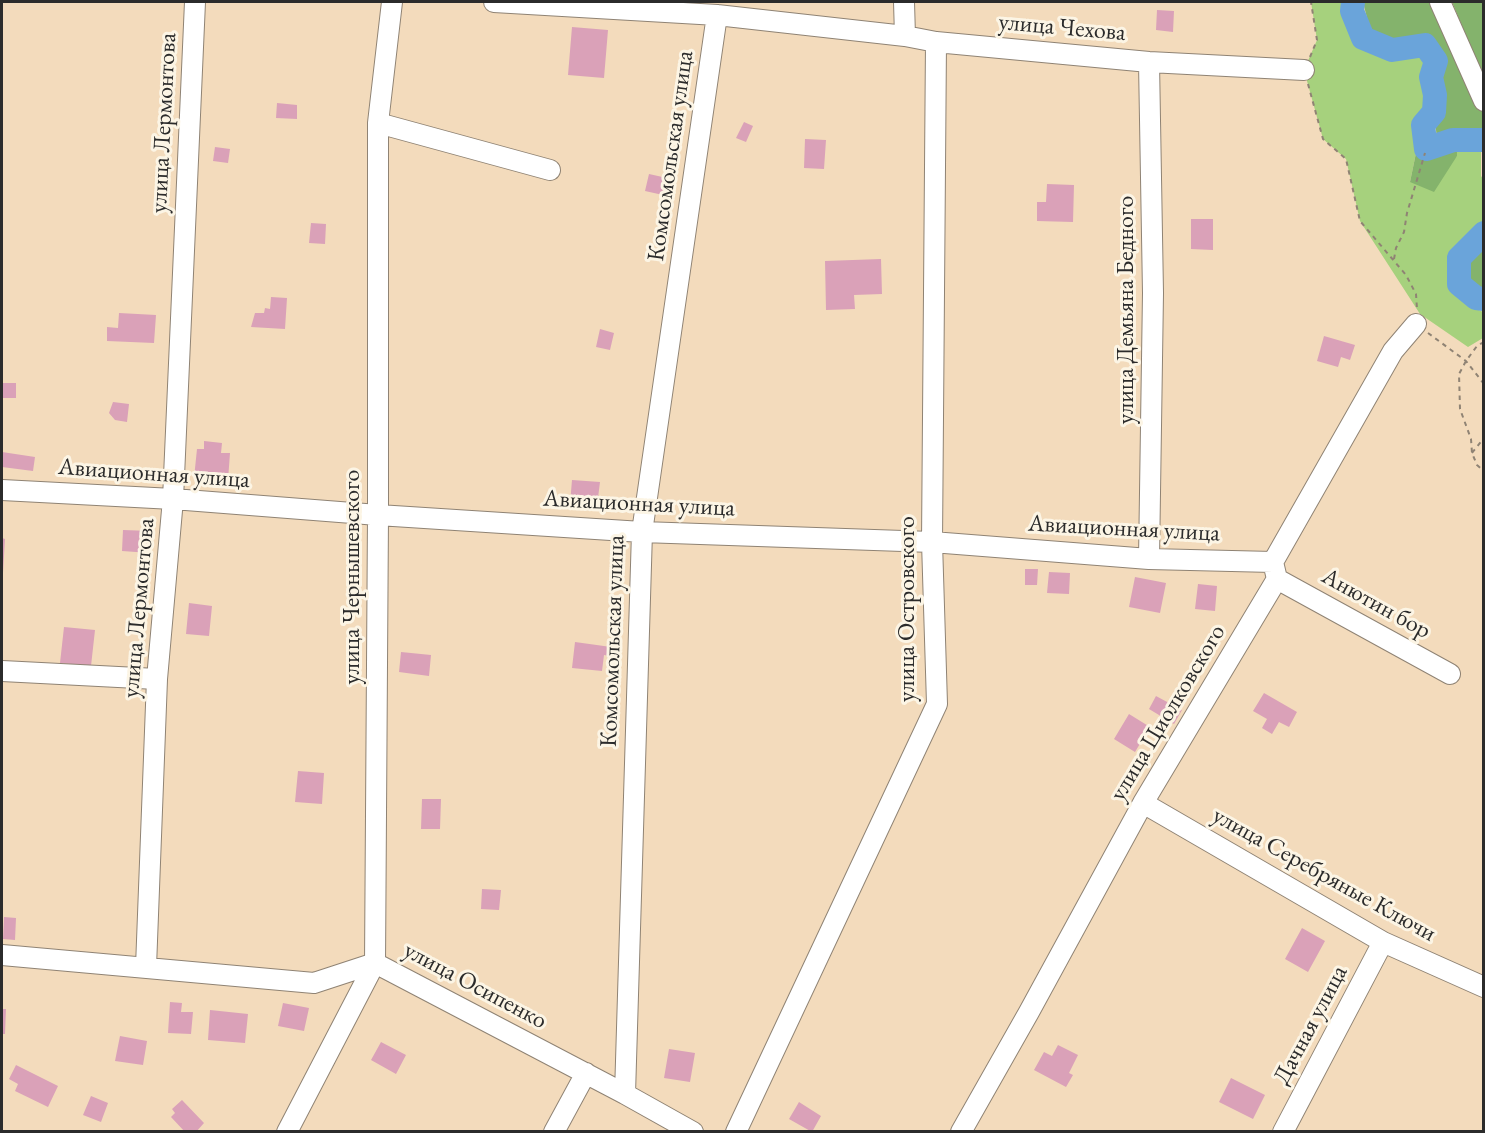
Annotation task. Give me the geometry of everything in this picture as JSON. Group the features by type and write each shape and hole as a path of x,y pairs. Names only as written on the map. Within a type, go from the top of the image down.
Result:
{"street":[{"name":"улица Лермонтова","path":"146,967 157,679 173,499 195,2"},
{"name":"улица Чернышевского","path":"287,1131 375,963 378,123 392,2"},
{"name":"улица Чехова","path":"495,2 717,15 905,36 936,42 1149,62 1304,70"},
{"path":"904,2 905,36"},
{"path":"1440,2 1484,101"},
{"name":"Комсомольская улица","path":"625,1094 642,532 717,15"},
{"name":"улица Островского","path":"736,1131 937,704 932,542 936,42"},
{"name":"улица Демьяна Бедного","path":"1149,62 1154,293 1149,559"},
{"path":"378,123 550,170"},
{"name":"улица Циолковского","path":"961,1131 1275,571 1392,351 1416,324"},
{"name":"Авиационная улица","path":"2,490 173,499 642,532 932,542 1275,571"},
{"name":"Анютин бор","path":"1275,571 1450,674"},
{"path":"2,671 157,679"},
{"name":"улица Серебряные Ключи","path":"1143,803 1383,942 1484,987"},
{"name":"Дачная улица","path":"1283,1131 1383,942"},
{"name":"улица Осипенко","path":"2,955 314,983 375,963 693,1131"},
{"path":"554,1131 586,1073"}],"path":[{"path":"1311,2 1317,40 1304,70 1323,139 1346,159 1360,221 1394,259 1416,294 1416,324 1466,361 1484,384"},
{"path":"1394,259 1396,248 1404,232 1407,213 1425,153"},
{"path":"1484,342 1477,346 1459,374 1460,409 1471,439 1477,465 1484,471"},
{"path":"1473,453 1484,438"}],"green space":[{"path":"1311,2 1347,2 1346,12 1360,44 1395,57 1423,50 1430,63 1425,77 1429,100 1417,124 1416,153 1410,182 1457,156 1457,146 1481,150 1481,176 1484,180 1483,228 1455,258 1451,287 1471,306 1483,312 1483,338 1468,347 1420,314 1360,221 1346,159 1323,139 1304,70 1317,40"},
{"path":"1363,2 1430,2 1483,111 1483,135 1452,135 1437,138 1435,122 1440,98 1437,80 1441,59 1427,40 1395,45 1370,30"},
{"path":"1452,2 1483,2 1483,77 1482,74"},
{"path":"1457,146 1457,156 1434,192 1410,182 1416,153 1427,161 1436,153"},
{"path":"1483,244 1483,293 1468,282 1464,262"}],"building":[{"path":"1157,10 1174,11 1173,32 1156,30"},
{"path":"572,27 608,30 604,78 568,75"},
{"path":"277,103 297,105 297,119 276,118"},
{"path":"744,122 753,126 746,142 736,138"},
{"path":"805,139 826,140 824,169 804,168"},
{"path":"215,147 230,149 228,163 213,161"},
{"path":"649,174 667,178 663,195 645,191"},
{"path":"1047,184 1074,185 1073,222 1037,221 1037,202 1046,202"},
{"path":"1191,219 1213,219 1213,250 1191,249"},
{"path":"311,223 326,224 325,244 309,243"},
{"path":"881,259 882,294 854,295 855,309 826,310 825,261"},
{"path":"271,297 287,298 285,329 251,327 255,313 264,313 265,308 270,309"},
{"path":"119,313 156,315 154,343 107,341 107,327 118,328"},
{"path":"600,329 614,333 610,350 596,347"},
{"path":"1324,336 1355,345 1350,360 1341,357 1338,367 1317,361"},
{"path":"2,383 16,383 16,398 2,398"},
{"path":"113,402 129,404 127,422 115,420 109,413"},
{"path":"204,441 222,443 221,453 230,453 228,480 194,478 197,449 204,449"},
{"path":"2,452 35,457 33,471 2,467"},
{"path":"572,480 600,482 597,506 570,504"},
{"path":"123,530 151,531 150,553 122,551"},
{"path":"2,538 5,539 3,573 2,573"},
{"path":"1025,569 1038,569 1037,585 1025,585"},
{"path":"1049,572 1070,573 1069,594 1047,593"},
{"path":"1135,577 1166,583 1160,613 1129,607"},
{"path":"1198,584 1217,586 1215,611 1195,609"},
{"path":"189,603 212,606 209,636 186,634"},
{"path":"64,627 95,630 91,666 60,663"},
{"path":"575,642 611,647 609,656 604,655 602,671 572,668"},
{"path":"401,652 431,655 429,676 399,672"},
{"path":"1264,693 1297,712 1289,727 1279,722 1272,734 1262,728 1267,719 1253,711"},
{"path":"1156,696 1182,710 1174,724 1149,709"},
{"path":"1129,714 1150,727 1135,752 1114,739"},
{"path":"298,771 324,773 322,804 295,802"},
{"path":"422,799 441,799 440,829 421,829"},
{"path":"482,889 501,890 499,910 481,909"},
{"path":"4,917 16,918 15,940 3,939"},
{"path":"1302,928 1325,941 1308,972 1285,959"},
{"path":"170,1002 182,1003 181,1012 193,1012 191,1034 168,1033"},
{"path":"283,1003 309,1008 304,1031 278,1026"},
{"path":"2,1009 6,1009 5,1034 2,1034"},
{"path":"210,1010 248,1014 245,1043 208,1040"},
{"path":"120,1036 147,1041 143,1065 115,1061"},
{"path":"381,1042 406,1055 396,1074 371,1060"},
{"path":"1058,1045 1078,1055 1069,1073 1073,1075 1066,1087 1034,1070 1044,1052 1052,1056"},
{"path":"669,1049 695,1053 690,1082 664,1078"},
{"path":"16,1065 58,1086 48,1107 15,1091 18,1084 9,1079"},
{"path":"1231,1078 1265,1095 1253,1119 1219,1102"},
{"path":"91,1096 108,1103 101,1122 83,1115"},
{"path":"182,1100 204,1123 196,1132 185,1132 171,1117 175,1113 172,1109"},
{"path":"799,1102 821,1116 812,1132 789,1119"}],"waterway":[{"path":"1353,2 1352,11 1363,38 1392,50 1425,45 1436,61 1431,77 1435,95 1434,112 1423,125 1426,149 1453,140 1484,140"},
{"path":"1484,233 1459,258 1459,284 1476,298 1484,299"}]}
